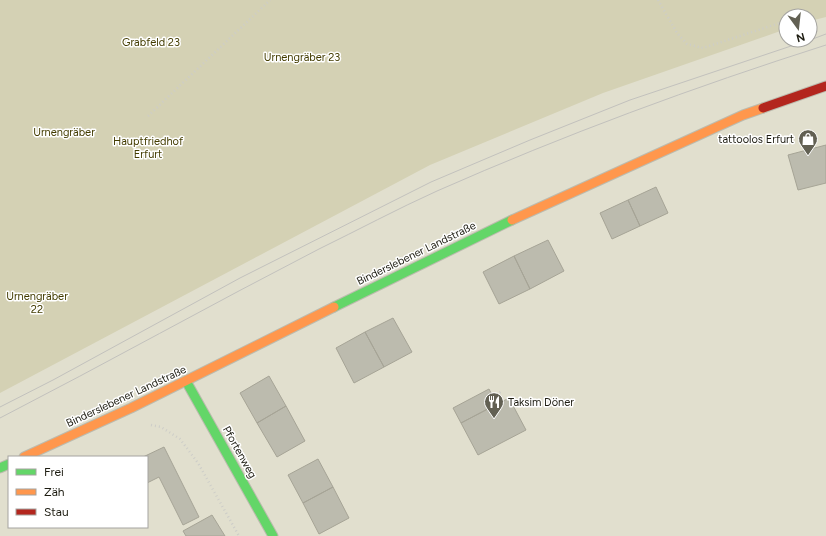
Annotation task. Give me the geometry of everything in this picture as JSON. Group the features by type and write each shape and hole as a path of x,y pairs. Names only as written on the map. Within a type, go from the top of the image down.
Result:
{"main road":[{"name":"Binderslebener Landstraße","path":"26,456 186,381 496,227 743,115 826,86"},
{"name":"Pfortenweg","path":"186,381 272,536"}],"path":[{"path":"148,116 270,0"},
{"path":"658,0 677,33 687,44 703,48 778,24"},
{"path":"493,397 502,392"},
{"path":"140,403 151,426 161,427 180,439 198,463 238,536"}],"green space":[{"name":"Hauptfriedhof Erfurt","path":"0,0 826,0 826,17 818,19 818,8 778,8 778,32 603,93 430,165 0,393"}],"building":[{"path":"826,145 826,183 798,190 788,155"},
{"path":"656,187 668,213 640,226 628,200"},
{"path":"628,200 640,226 612,239 600,213"},
{"path":"548,240 564,271 530,289 514,256"},
{"path":"514,256 530,289 499,304 483,272"},
{"path":"393,318 412,352 384,367 365,332"},
{"path":"365,332 384,367 354,383 336,348"},
{"path":"269,376 286,406 257,423 240,393"},
{"path":"489,389 497,404 461,423 453,408"},
{"path":"509,398 526,430 478,455 461,423"},
{"path":"286,406 305,441 277,457 257,423"},
{"path":"164,447 199,517 183,525 159,477 148,482 148,456 145,456"},
{"path":"318,459 333,487 303,503 288,475"},
{"path":"333,487 349,518 319,534 303,503"},
{"path":"212,515 225,536 186,536 183,531"}],"tram line":[{"path":"818,37 826,34"},
{"path":"0,418 319,249 437,191 581,131 678,95 826,45"},
{"path":"0,407 53,380 240,278 431,182 630,100 785,48"}],"traffic: fast":[{"path":"334,307 512,220"},
{"path":"186,381 273,536"},
{"path":"0,468 8,464"}],"traffic: slow":[{"path":"512,220 743,115 763,108"},
{"path":"26,456 131,408 334,307"}],"traffic: jam":[{"path":"763,108 826,86"}],"place":[{"name":"tattoolos Erfurt","path":"808,156"},
{"name":"Taksim Döner","path":"494,419"}],"park label":[{"name":"Grabfeld 23","path":"151,42"},
{"name":"Urnengräber 23","path":"302,57"},
{"name":"Urnengräber","path":"64,132"},
{"name":"Urnengräber 22","path":"37,302"}]}
